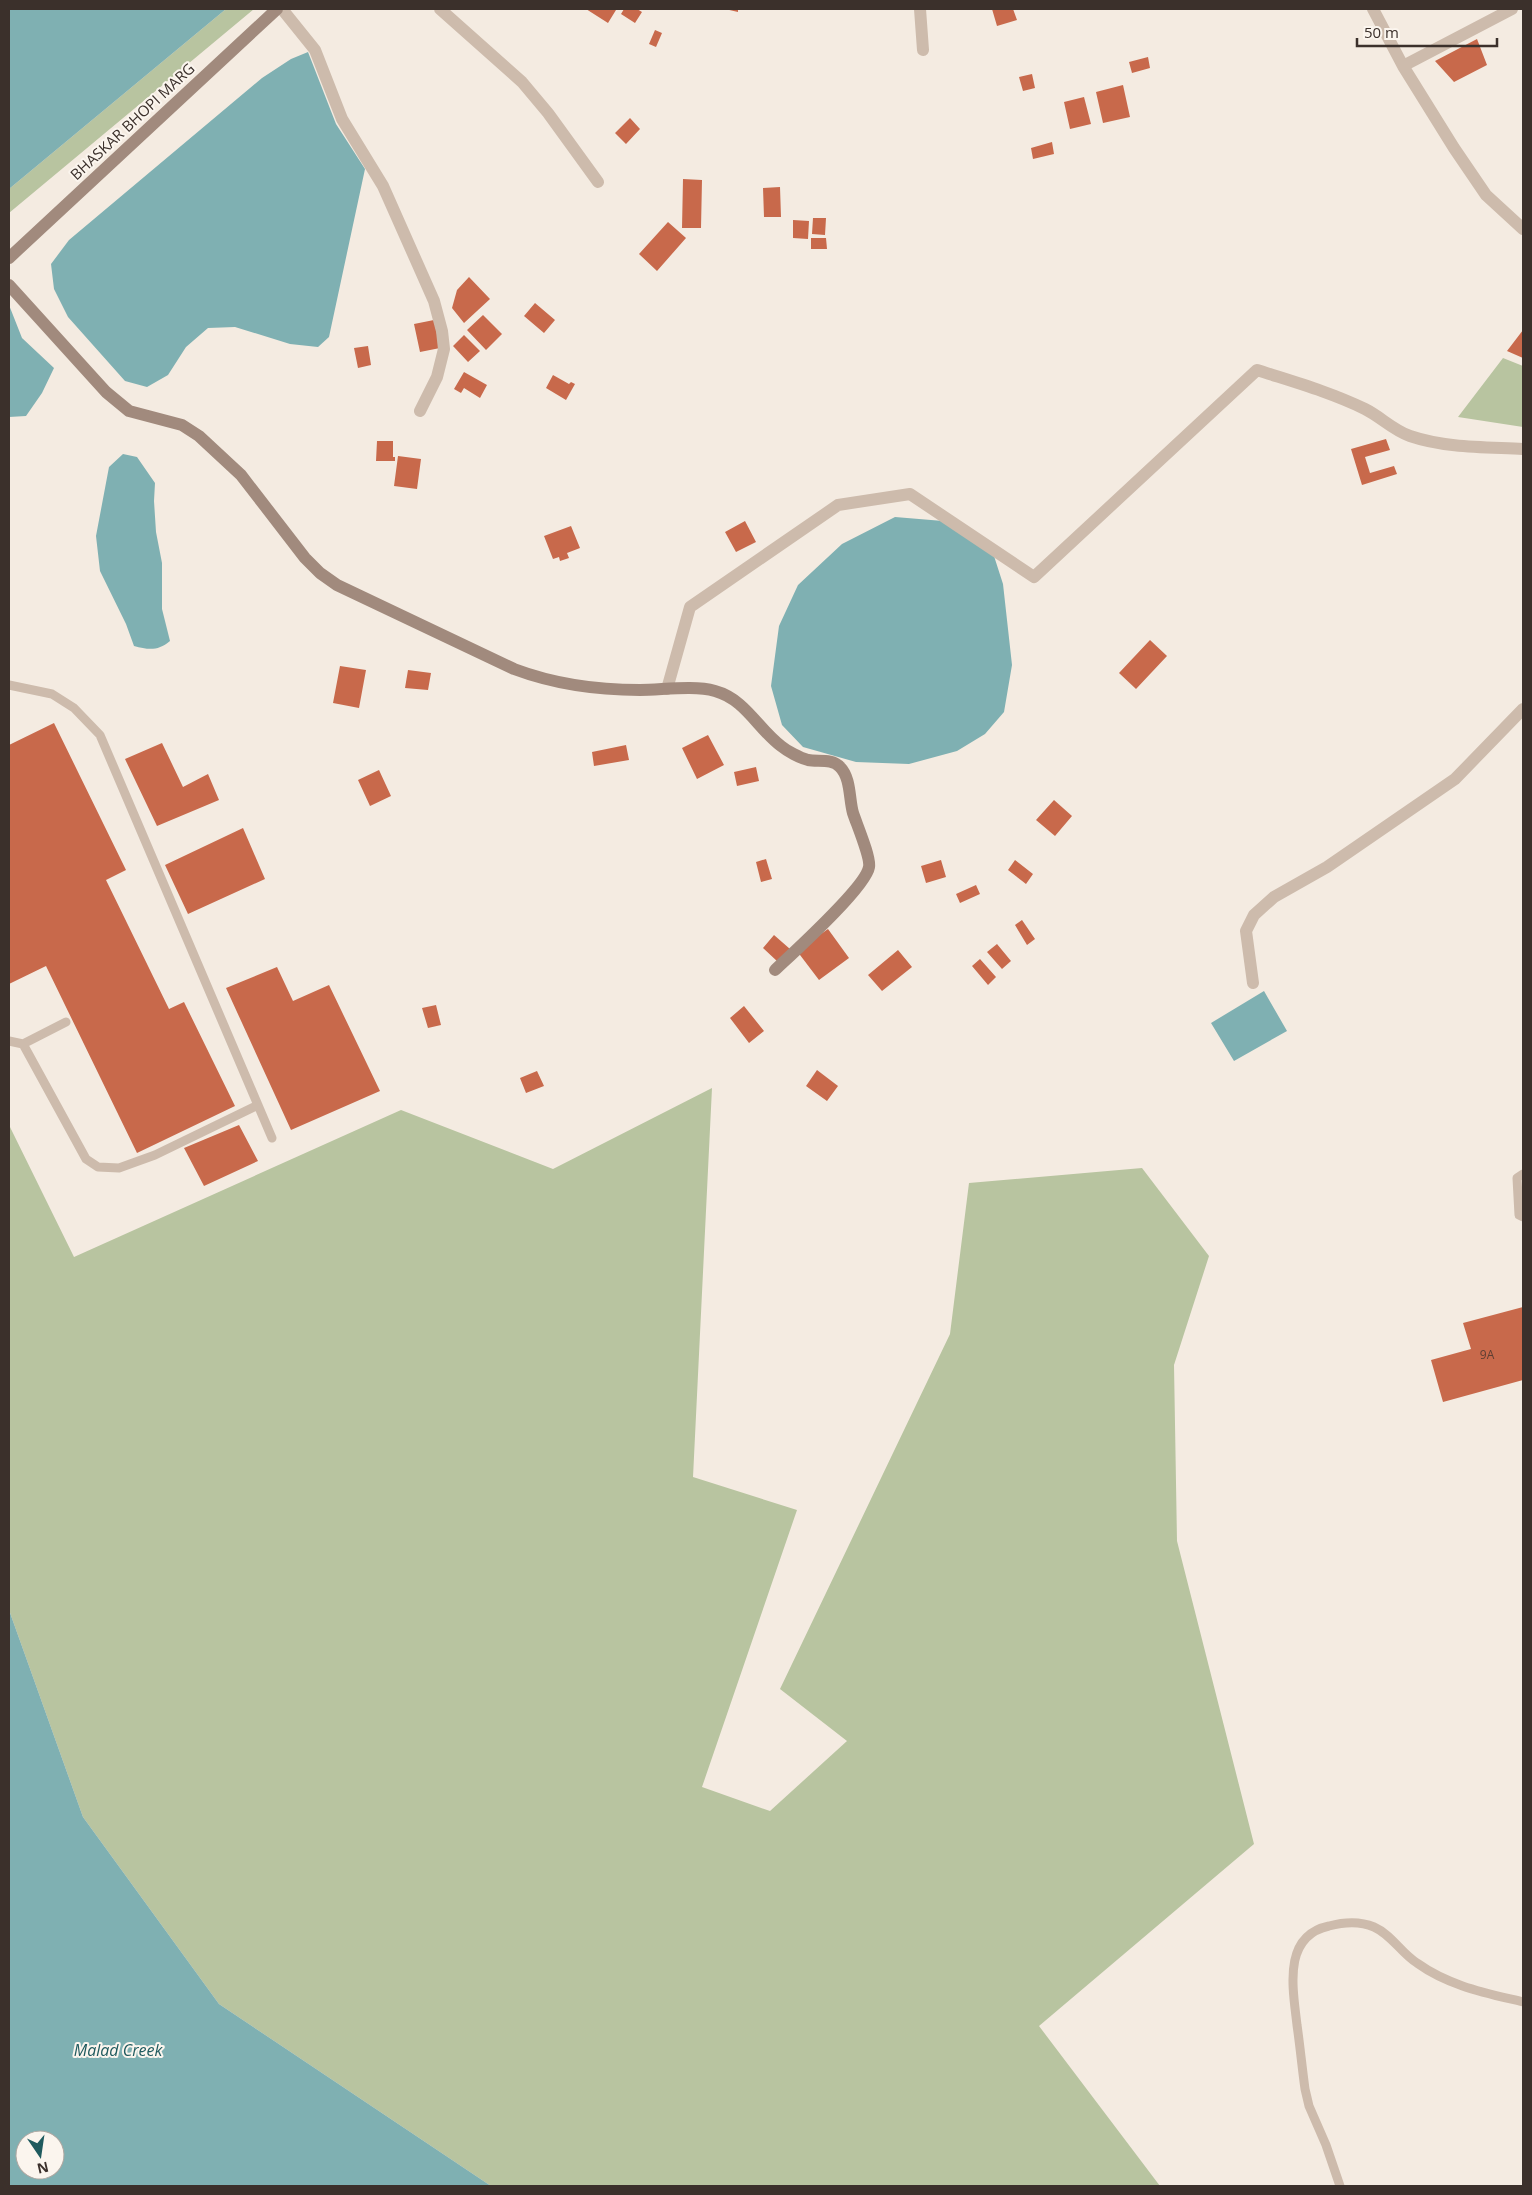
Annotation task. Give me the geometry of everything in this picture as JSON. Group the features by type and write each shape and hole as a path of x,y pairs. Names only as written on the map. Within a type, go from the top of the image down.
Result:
{"street":[{"name":"BHASKAR BHOPI MARG","path":"9,258 277,9"},
{"path":"282,9 315,50 342,119 383,186 434,301 442,331 444,349 437,377 420,411"},
{"path":"440,9 522,82 548,113 598,182"},
{"path":"920,9 923,50"},
{"path":"1373,9 1403,66 1486,195 1523,228"},
{"path":"1403,66 1512,9"},
{"path":"9,285 106,392 129,411 182,425 199,436 241,475 305,558 320,573 337,585 514,669 538,678 572,685 637,690 713,690 728,696 740,704 781,746 807,760 830,761 840,766 846,776 852,808 869,860 867,874 840,907 775,970"},
{"path":"667,689 690,606 838,505 910,494 1034,577 1257,370 1331,393 1378,416 1395,429 1409,436 1432,442 1523,449"},
{"path":"1253,983 1246,931 1254,915 1274,897 1327,867 1455,779 1523,709"}],"lane":[{"path":"9,685 52,694 74,708 100,735 272,1138"},
{"path":"9,1041 23,1044 66,1022"},
{"path":"23,1044 86,1160 98,1167 119,1168 155,1155 258,1105"},
{"path":"1523,1174 1517,1178 1519,1215 1523,1217"},
{"path":"1340,2186 1326,2144 1309,2106 1305,2089 1292,1980 1295,1955 1311,1934 1316,1929 1333,1924 1354,1922 1374,1927 1390,1937 1415,1962 1436,1976 1467,1988 1523,2002"}],"green space":[{"path":"226,9 254,9 9,213 9,189"},
{"path":"1503,358 1523,366 1523,427 1458,417"},
{"path":"712,1088 693,1477 797,1510 702,1787 770,1811 847,1741 780,1689 950,1334 969,1183 1142,1168 1209,1256 1174,1365 1177,1541 1254,1844 1039,2026 1160,2186 491,2186 219,2004 83,1817 9,1610 9,1125 74,1257 401,1110 553,1169"}],"water":[{"path":"9,9 226,9 9,189"},
{"path":"308,52 336,124 365,169 329,337 318,347 290,344 235,327 208,328 186,347 168,375 147,387 125,381 68,317 54,289 51,264 69,240 262,78 291,59"},
{"path":"9,305 22,338 54,368 42,393 26,416 9,417"},
{"path":"123,454 137,457 155,483 156,532 162,563 162,609 170,641 161,647 153,649 134,646 126,624 100,571 96,536 109,467"},
{"path":"895,517 943,521 994,556 1003,584 1012,665 1004,712 985,734 957,751 909,764 856,762 803,747 782,725 771,686 779,626 798,585 842,544"},
{"path":"1264,991 1287,1031 1234,1061 1211,1023"},
{"name":"Malad Creek","path":"9,1610 83,1817 219,2004 491,2186 9,2186"}],"building":[{"path":"586,9 614,9 616,10 608,23"},
{"path":"624,9 637,9 642,12 635,23 621,14"},
{"path":"725,9 738,9 738,12"},
{"path":"992,9 1013,9 1017,20 997,26"},
{"path":"655,30 662,33 656,47 649,44"},
{"path":"1477,39 1487,65 1454,82 1435,61"},
{"path":"1148,57 1150,68 1132,73 1129,62"},
{"path":"1032,74 1035,88 1023,91 1019,77"},
{"path":"1123,85 1130,117 1103,123 1096,92"},
{"path":"1084,97 1091,124 1070,129 1064,102"},
{"path":"630,118 640,129 626,144 615,133"},
{"path":"1052,142 1054,154 1033,159 1031,148"},
{"path":"683,179 702,180 701,228 682,228"},
{"path":"780,187 781,217 764,217 763,188"},
{"path":"813,218 826,218 825,235 812,234"},
{"path":"793,220 809,221 808,239 793,238"},
{"path":"668,222 686,238 657,271 639,254"},
{"path":"811,238 826,238 827,249 811,249"},
{"path":"469,277 490,299 464,323 452,308 457,290"},
{"path":"535,303 555,320 544,333 524,316"},
{"path":"483,315 502,334 486,350 467,330"},
{"path":"434,320 440,348 420,352 414,324"},
{"path":"1523,330 1523,358 1507,351"},
{"path":"464,335 480,351 468,362 453,346"},
{"path":"368,346 371,365 358,368 354,348"},
{"path":"464,372 487,385 480,398 464,388 461,393 454,389"},
{"path":"553,375 569,384 571,382 575,384 566,400 546,388"},
{"path":"1386,439 1390,450 1365,457 1370,473 1394,466 1397,474 1362,485 1351,449"},
{"path":"377,441 393,441 393,457 395,457 395,461 376,461"},
{"path":"398,456 421,459 417,489 394,486"},
{"path":"745,521 756,542 736,552 725,532"},
{"path":"571,526 580,548 567,553 569,558 560,561 559,557 553,559 544,536"},
{"path":"1150,640 1167,656 1136,689 1119,673"},
{"path":"340,666 366,670 359,708 333,703"},
{"path":"408,670 431,673 428,690 405,688"},
{"path":"54,723 126,870 106,880 169,1009 184,1002 235,1106 137,1153 46,966 9,984 9,745"},
{"path":"708,735 724,765 697,779 682,748"},
{"path":"162,743 183,787 208,774 219,800 157,826 125,759"},
{"path":"626,745 629,760 594,766 592,752"},
{"path":"756,767 759,781 737,786 734,772"},
{"path":"379,770 391,796 370,806 358,780"},
{"path":"1054,800 1072,816 1055,836 1036,820"},
{"path":"243,828 265,879 188,914 165,865"},
{"path":"766,859 772,879 761,882 756,862"},
{"path":"941,860 946,877 926,883 921,866"},
{"path":"1015,860 1033,874 1026,884 1008,870"},
{"path":"976,885 980,894 960,903 956,894"},
{"path":"1022,920 1035,939 1027,945 1015,925"},
{"path":"828,929 849,958 819,980 797,951"},
{"path":"774,935 790,949 778,962 763,948"},
{"path":"997,944 1011,961 1002,969 987,952"},
{"path":"898,950 912,967 882,991 868,975"},
{"path":"980,959 996,977 988,985 972,966"},
{"path":"277,967 293,1001 329,985 380,1091 291,1130 226,988"},
{"path":"436,1005 441,1025 428,1028 422,1008"},
{"path":"744,1006 764,1031 749,1043 730,1018"},
{"path":"817,1070 838,1086 827,1101 806,1086"},
{"path":"537,1071 544,1086 526,1093 520,1078"},
{"path":"239,1125 258,1161 204,1186 184,1148"},
{"path":"1523,1307 1523,1380 1443,1402 1431,1360 1471,1349 1463,1323"}]}
